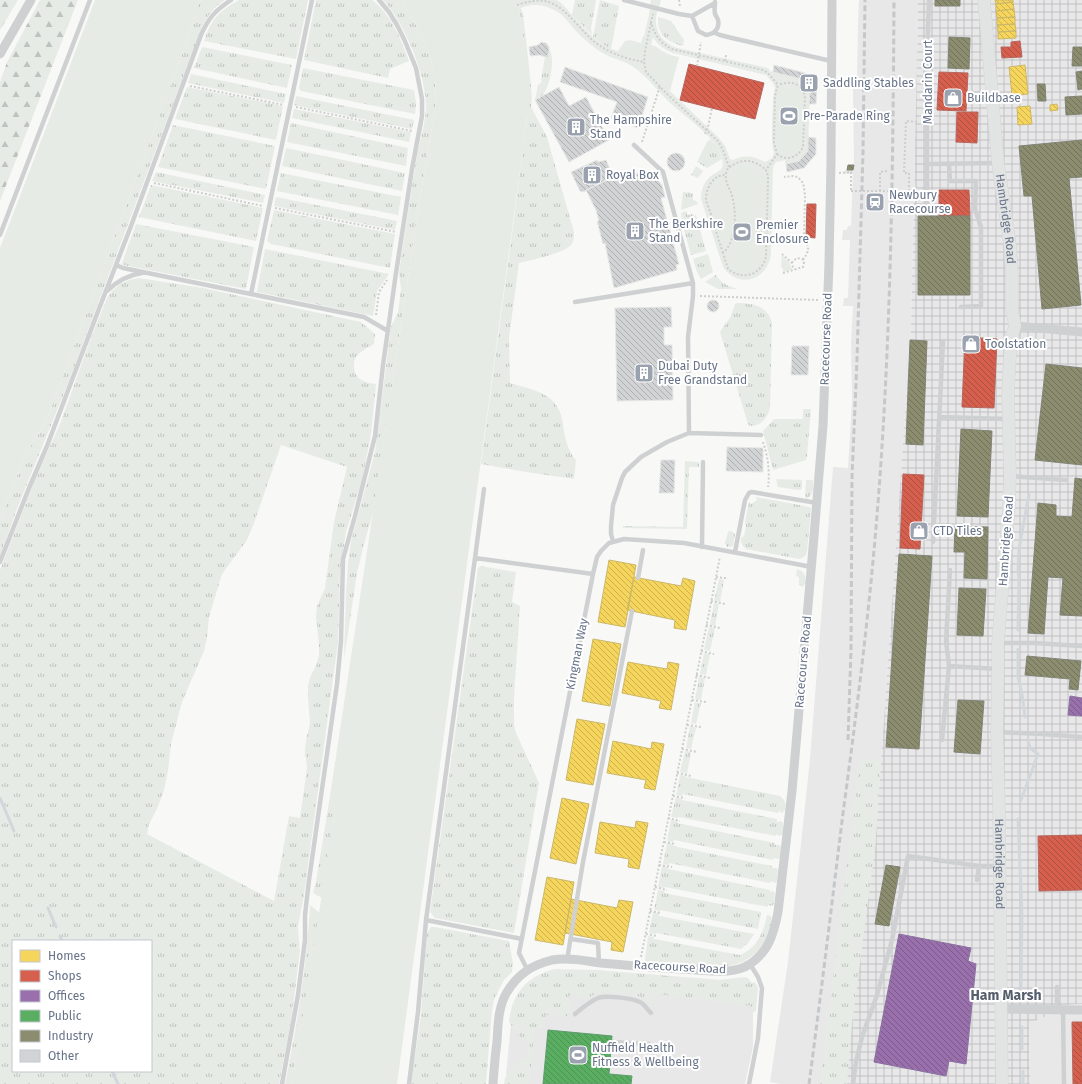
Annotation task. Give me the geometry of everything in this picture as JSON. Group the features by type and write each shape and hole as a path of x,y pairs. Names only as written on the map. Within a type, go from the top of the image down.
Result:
{"main road":[{"name":"Hambridge Road","path":"984,0 998,163 1010,245 1012,310 1015,326 1010,339 1008,391 1010,476 1009,505 998,643 997,732 1002,1084"}],"street":[{"path":"0,54 31,0"},
{"name":"Racecourse Road","path":"493,1084 498,1016 506,993 514,982 527,970 553,960 569,959 640,966 729,971 750,964 763,951 771,939 778,912 792,791 823,426 829,263 832,0"},
{"path":"1015,326 1082,332"},
{"path":"1001,1009 1082,1010"}],"lane":[{"path":"0,235 90,0"},
{"path":"0,562 28,488 47,446 106,293 201,34 207,21 218,8 231,0"},
{"path":"251,294 312,0"},
{"path":"282,1084 299,987 305,940 309,880 337,684 341,641 343,559 375,436 388,331 412,169 422,116 423,104 416,68 404,38 389,12 379,0"},
{"path":"624,0 678,14 692,16 715,1"},
{"name":"Mandarin Court","path":"927,206 927,60 929,0"},
{"path":"715,1 715,13 718,20 718,29 715,33"},
{"path":"692,16 698,31 706,35 715,33 832,61"},
{"path":"634,145 663,172 693,283 688,337 689,433"},
{"path":"927,164 998,163"},
{"path":"948,164 950,181 976,182 975,209 980,227 981,306 961,307"},
{"path":"116,264 123,268 364,317 388,331"},
{"path":"106,293 112,286 126,277 145,272"},
{"path":"575,302 693,283"},
{"path":"933,542 943,341"},
{"path":"940,417 1009,420"},
{"path":"761,435 689,433 667,442 641,457 625,472 622,478 613,505 611,526 613,541 624,539 641,542 684,543 812,567"},
{"path":"702,547 703,462"},
{"path":"1010,476 1066,480"},
{"path":"409,1084 418,1012 426,920 484,490"},
{"path":"735,552 745,500 749,493 768,494 817,503"},
{"name":"Kingman Way","path":"527,970 520,953 522,939 593,574 597,557 604,546 613,541"},
{"path":"638,578 643,550"},
{"path":"475,558 593,574"},
{"path":"942,740 949,666 946,641 950,570"},
{"path":"569,959 568,954 582,869 632,611"},
{"path":"998,643 1034,643 1082,646"},
{"path":"949,666 998,669"},
{"path":"997,732 1082,737"},
{"path":"853,1084 862,1037 877,995 892,940 908,856 979,866 1000,866"},
{"path":"977,880 979,866"},
{"path":"426,920 522,939"},
{"path":"571,940 598,943 600,963"},
{"path":"749,1084 758,1038 762,988 758,977 750,964"},
{"path":"1057,987 1060,1010 1064,1084"},
{"path":"575,1014 585,1004 599,997 606,996 630,999 642,1003 651,1013"},
{"path":"613,1042 649,1044"}],"path":[{"path":"517,5 539,0 549,2 560,8 585,33 603,48 616,55 644,62"},
{"path":"729,167 722,146 718,141 646,72 644,62 645,51 651,23 659,39 672,49 763,70 768,73 778,85"},
{"path":"696,66 701,42"},
{"path":"725,62 726,55"},
{"path":"787,82 794,83 800,86 805,96 803,147 800,153 791,158 783,158 777,154 774,143 775,97 778,85 787,82"},
{"path":"189,86 413,131"},
{"path":"639,149 660,86"},
{"path":"705,134 712,108"},
{"path":"838,172 851,172 851,191 909,191 909,173 904,173 906,121 913,122"},
{"path":"766,170 777,154"},
{"path":"723,253 725,252 730,241 734,229 735,218 732,194 726,180 726,175 726,170 739,162 747,160 755,162 766,170 768,176 766,257 760,269 749,275 739,275 728,268 723,253 708,206 706,196 713,181 719,176 726,175"},
{"path":"880,191 880,172 887,171"},
{"path":"783,273 802,267 808,248 808,244 804,239 803,183 798,177 784,177"},
{"path":"782,254 792,263 796,270"},
{"path":"792,263 797,258 803,260"},
{"path":"375,323 379,292 391,275"},
{"path":"693,296 819,300"},
{"path":"761,435 765,448 769,482 768,494"},
{"path":"640,966 721,550"},
{"path":"716,577 728,578"},
{"path":"711,601 725,604"},
{"path":"706,625 720,628"},
{"path":"701,651 714,654"},
{"path":"696,675 710,678"},
{"path":"692,700 706,702"},
{"path":"687,724 701,727"},
{"path":"682,749 697,752"},
{"path":"677,773 691,776"},
{"path":"673,796 685,798"},
{"path":"668,818 680,821"},
{"path":"664,842 676,844"},
{"path":"659,865 672,867"},
{"path":"655,888 667,890"},
{"path":"650,911 661,913"},
{"path":"646,934 657,936"}],"shaded area":[{"path":"859,0 917,0 918,10 911,327 875,848 842,1084 780,1084 770,1082 788,962 810,759 833,467 848,468 852,401 851,343 853,306 843,306 844,298 848,298 850,240 842,240 843,230 847,230 848,226 851,226 853,174 845,174 845,170 847,170 848,165 854,165 853,88 846,87 846,82 857,81"},
{"path":"917,0 1082,0 1082,1004 1065,1005 1063,1010 1029,1023 1030,1084 842,1084 875,848 911,327"},
{"path":"595,970 734,981 753,989 753,1047 745,1084 506,1084 513,1004"},
{"path":"1082,1004 1082,1084 1030,1084 1029,1023 1063,1010 1065,1005"}],"green space":[{"path":"0,0 18,0 0,30"},
{"path":"40,0 78,0 0,201 0,82 7,62"},
{"path":"95,0 202,0 198,5 198,11 46,422 24,457 0,520 0,248"},
{"path":"202,0 225,0 212,12 202,27 69,381 18,506 0,556 0,520 24,457 46,422 198,11 198,5"},
{"path":"239,0 308,0 296,59 204,41 213,21 217,16"},
{"path":"316,0 372,0 385,12 395,28 409,61 390,69 388,78 304,60"},
{"path":"383,0 402,0 416,25 428,50 435,77 436,103 416,223 374,509 357,573 344,660 346,594 351,541 375,452 391,327 398,312 401,289 399,273 417,156 426,111 425,92 418,64 399,22"},
{"path":"402,0 557,0 598,41 611,49 618,51 625,41 630,40 641,43 649,15 651,0 661,0 656,24 659,33 669,44 678,48 768,68 771,72 773,71 802,79 810,90 808,151 799,161 786,164 785,160 776,162 773,167 771,254 769,263 759,276 744,280 737,278 723,267 701,199 702,189 709,177 720,170 723,166 721,155 712,140 698,126 669,102 647,78 632,66 598,50 574,29 563,16 545,6 536,5 519,9 526,62 527,118 397,1084 292,1084 335,812 334,804 330,796 416,223 436,103 435,77 428,50","holes":["653,37 662,47 673,53 766,75 773,83 775,88 773,97 772,125 774,154 772,158 765,162 749,156 733,160 730,159 725,146 719,138 670,91 679,57 668,54 651,45"]},
{"path":"575,0 596,0 591,28 592,35 572,15"},
{"path":"600,0 619,6 611,49 593,37"},
{"path":"521,8 528,57 532,97 531,107 547,137 574,232 574,240 572,244 563,250 547,256 519,263 509,338 510,383 543,394 554,402 558,408 567,443 571,454 576,460 574,479 481,464 527,115 524,43 519,9"},
{"path":"658,17 671,21 684,40 683,46 664,37 659,29"},
{"path":"202,47 292,65 287,88 194,68"},
{"path":"550,50 552,68 549,82 541,97 535,100 538,84 539,85 542,81 541,79 545,57 549,54"},
{"path":"303,68 414,90 416,103 415,114 301,91 299,88"},
{"path":"191,74 286,94 284,103 188,83"},
{"path":"187,87 283,106 276,140 175,119"},
{"path":"296,96 414,120 412,129 294,105"},
{"path":"294,109 411,132 409,142 292,118"},
{"path":"291,123 408,148 406,166 287,142"},
{"path":"173,125 275,146 266,189 158,167"},
{"path":"710,139 718,147 722,159 707,168 697,162"},
{"path":"286,148 405,173 402,191 282,166"},
{"path":"696,166 703,171 698,178 691,175"},
{"path":"156,172 265,195 263,203 152,181"},
{"path":"281,173 401,197 398,215 277,191"},
{"path":"151,185 263,208 256,241 139,217"},
{"path":"683,192 693,193 693,200 698,204 681,210"},
{"path":"276,197 397,221 395,230 274,206"},
{"path":"274,210 395,234 390,268 271,244 267,241"},
{"path":"686,211 688,215 696,215 698,222 683,227 681,213"},
{"path":"136,224 254,247 246,289 123,265 122,263"},
{"path":"699,226 706,251 691,255 684,230"},
{"path":"265,249 389,274 377,291 373,316 257,292"},
{"path":"708,254 713,272 701,279 693,259"},
{"path":"782,256 789,262 792,269 783,272 781,266"},
{"path":"716,275 721,281 738,289 718,289 705,282"},
{"path":"139,278 203,288 361,322 375,334 374,344 359,353 355,358 354,363 354,370 361,380 376,384 371,434 362,480 346,532 343,551 340,573 338,642 304,895 298,927 300,951 291,1022 279,1084 0,1084 0,570 33,484 60,424 92,335 108,296 120,284","holes":["281,445 347,467 334,522 325,588 317,606 316,617 319,655 308,685 310,724 306,740 305,750 307,768 300,818 289,816 274,901 147,834 149,824 157,809 164,790 171,744 182,702 204,651 209,617 222,574 247,540"]},
{"path":"735,304 754,305 763,309 770,317 772,323 770,408 763,421 754,426 750,426 748,424 720,332 732,314"},
{"path":"803,409 811,409 806,460 773,470 763,431 774,419 803,419"},
{"path":"685,461 699,462 699,467 689,467 687,529 623,528 623,526 683,527"},
{"path":"776,479 802,480 802,489 799,490 778,487"},
{"path":"806,480 813,480 813,486 812,493 806,499 805,495"},
{"path":"756,497 810,507 807,552 805,556 799,559 746,549 744,547 741,538 744,536 749,502 751,504 757,500"},
{"path":"729,531 735,534 733,546 727,547 725,543"},
{"path":"480,566 516,572 512,602 520,606 514,698 514,725 516,733 539,783 514,933 435,918 430,912 478,568"},
{"path":"797,569 802,571 805,577 806,584 802,587 799,584 799,577 796,576"},
{"path":"719,579 724,580 720,602 714,601"},
{"path":"714,603 719,604 715,626 710,625"},
{"path":"709,627 715,628 710,651 704,650"},
{"path":"704,653 710,654 706,675 700,674"},
{"path":"699,677 705,678 701,700 695,699"},
{"path":"695,702 701,703 696,724 691,723"},
{"path":"690,726 696,728 691,749 686,748"},
{"path":"685,751 691,752 687,774 680,772"},
{"path":"860,760 881,760 875,848 852,1024 847,1084 820,1084"},
{"path":"680,775 780,796 785,802 785,810 782,813 779,811 778,813 683,794 682,796 676,795"},
{"path":"330,796 334,804 335,812 322,898 313,893"},
{"path":"676,797 682,800 777,819 777,822 781,821 783,823 783,834 779,836 776,834 776,836 678,817 671,817"},
{"path":"671,820 677,821 677,823 775,843 775,845 780,845 781,847 780,858 774,858 773,860 674,840 673,842 667,841"},
{"path":"667,843 673,844 673,846 772,866 772,868 778,869 777,881 775,883 771,881 770,883 669,863 669,865 663,864"},
{"path":"662,866 668,867 668,869 770,890 770,892 773,891 775,893 774,904 772,906 768,905 768,907 665,887 658,887"},
{"path":"658,890 664,891 664,893 761,912 758,929 654,910"},
{"path":"310,905 320,913 292,1084 285,1084 301,995 307,950"},
{"path":"653,912 659,913 659,916 754,934 748,943 741,949 649,933"},
{"path":"767,915 771,916 771,922 763,944 752,956 737,964 714,967 647,962 645,960 648,936 654,937 654,939 740,955 751,948 759,939"},
{"path":"431,927 509,941 513,964 512,972 504,980 494,1000 486,1084 411,1084 421,1015 427,933"},
{"path":"555,969 595,970 718,980 744,977 748,978 752,983 755,982 758,988 756,1011 752,1013 751,1006 657,994 654,1003 652,1003 641,997 629,994 602,992 587,998 583,998 578,997 573,993 567,998 570,1011 567,1016 546,1015 544,1028 535,1027 529,1084 504,1084 505,1078 520,1060 526,1060 528,1041 523,1041 509,1022 517,994 536,976"}],"building: Homes":[{"path":"995,0 1013,0 1013,2 996,4"},
{"path":"1013,2 1014,9 996,11 996,4"},
{"path":"1014,9 1015,17 997,18 996,11"},
{"path":"1015,17 1015,24 997,25 997,18"},
{"path":"1015,24 1016,31 998,32 997,25"},
{"path":"1016,31 1016,38 998,39 998,32"},
{"path":"1025,65 1028,94 1012,96 1009,67"},
{"path":"1057,104 1058,110 1050,111 1050,105"},
{"path":"1030,106 1032,124 1018,125 1017,107"},
{"path":"609,560 636,565 625,627 598,622"},
{"path":"634,577 681,586 683,578 695,581 686,630 674,628 675,620 627,610"},
{"path":"593,639 621,644 610,706 582,701"},
{"path":"628,662 667,669 668,662 679,664 671,710 659,708 661,701 622,693"},
{"path":"577,719 605,724 593,785 566,780"},
{"path":"613,741 651,749 652,742 664,744 655,790 644,788 646,780 607,773"},
{"path":"562,798 589,804 576,864 550,858"},
{"path":"636,821 648,823 639,869 628,867 629,859 595,853 600,822 635,828"},
{"path":"547,877 574,882 563,945 535,940"},
{"path":"571,899 617,908 619,900 633,902 623,952 611,950 612,942 565,933"}],"building: Shops":[{"path":"1020,41 1022,57 1002,58 1001,47 1011,47 1011,42"},
{"path":"689,64 764,83 755,119 680,100"},
{"path":"939,72 968,73 966,111 937,110"},
{"path":"957,112 978,112 977,143 956,142"},
{"path":"939,190 969,190 970,216 939,216"},
{"path":"807,204 816,204 815,238 806,237"},
{"path":"965,337 997,339 994,408 962,407"},
{"path":"903,474 924,475 920,549 900,548"},
{"path":"1082,835 1082,890 1039,891 1038,836"},
{"path":"1072,1022 1082,1022 1082,1084 1073,1084"}],"building: Offices":[{"path":"1070,696 1082,698 1082,716 1068,715"},
{"path":"899,934 971,948 968,961 976,964 966,1064 949,1061 946,1076 874,1062"}],"building: Public":[{"name":"Nuffield Health Fitness & Wellbeing","path":"548,1030 612,1036 609,1074 632,1076 631,1084 543,1084"}],"building: Industry":[{"path":"935,0 960,0 960,6 935,6"},
{"path":"949,37 970,38 969,69 948,68"},
{"path":"1073,47 1082,47 1082,66 1072,66"},
{"path":"1082,71 1082,89 1078,90 1076,72"},
{"path":"1037,84 1045,84 1046,101 1038,101"},
{"path":"1082,96 1082,114 1066,115 1065,97"},
{"path":"1082,140 1082,177 1069,178 1081,305 1042,309 1032,196 1024,196 1019,146"},
{"path":"848,165 854,165 853,170 847,170"},
{"path":"918,216 970,216 970,295 918,295"},
{"path":"910,340 927,341 923,445 906,444"},
{"path":"1046,364 1082,368 1082,465 1035,460"},
{"path":"961,429 992,431 988,517 957,516"},
{"path":"1075,478 1082,479 1082,616 1060,615 1063,578 1048,577 1044,634 1028,633 1038,503 1056,505 1056,516 1072,517"},
{"path":"955,526 988,527 987,579 964,578 965,552 954,552"},
{"path":"899,554 932,556 919,749 886,747"},
{"path":"959,588 986,589 983,636 957,635"},
{"path":"1027,656 1081,661 1078,690 1069,689 1070,679 1025,675"},
{"path":"958,700 984,701 980,754 954,752"},
{"path":"886,865 900,867 889,926 875,924"}],"building: Other":[{"path":"541,42 546,43 549,47 549,54 545,57 540,55 531,56 529,47 538,45"},
{"name":"Saddling Stables","path":"774,65 805,73 817,87 816,104 809,104 810,90 802,79 773,72"},
{"path":"565,67 648,97 638,128 611,118 617,102 560,82"},
{"name":"The Hampshire Stand","path":"559,87 569,106 586,97 609,140 569,162 535,100"},
{"path":"808,137 816,138 816,154 804,168 787,172 786,164 799,161 808,151"},
{"path":"676,153 682,156 685,162 682,168 676,171 670,168 667,162 670,156"},
{"name":"Royal Box","path":"597,160 598,162 606,160 613,177 583,192 580,191 571,172"},
{"name":"The Berkshire Stand","path":"627,172 628,175 637,173 649,174 655,177 662,185 665,197 661,198 679,264 676,265 677,270 614,288 605,243 603,244 597,221 599,221 596,210 586,190"},
{"path":"711,300 715,300 719,306 715,312 711,312 707,308 707,304"},
{"name":"Dubai Duty Free Grandstand","path":"671,307 672,327 664,327 664,345 672,345 673,400 617,401 615,308"},
{"path":"792,346 809,346 808,375 791,375"},
{"path":"727,447 763,448 763,472 726,471"},
{"path":"661,460 675,460 674,493 659,493"}],"waterway":[{"path":"1018,630 1019,549 1029,494"},
{"path":"1018,649 1018,677 1025,717"},
{"path":"1021,800 1038,754 1030,748 1028,741"},
{"path":"0,798 14,831"},
{"path":"1018,819 1022,913 1021,989"},
{"path":"48,908 56,927"},
{"path":"60,936 62,940"},
{"path":"1022,1027 1022,1049"},
{"path":"1023,1071 1023,1084"},
{"path":"112,1072 118,1084"}],"railway":[{"path":"848,740 851,650 852,477 863,152 865,0"},
{"path":"809,1084 863,658 878,503 889,315 894,0"}],"place":[{"name":"Saddling Stables","path":"809,83"},
{"name":"Buildbase","path":"953,98"},
{"name":"Pre-Parade Ring","path":"789,116"},
{"name":"The Hampshire Stand","path":"576,127"},
{"name":"Royal Box","path":"592,175"},
{"name":"Newbury Racecourse","path":"875,202"},
{"name":"The Berkshire Stand","path":"635,231"},
{"name":"Premier Enclosure","path":"742,232"},
{"name":"Toolstation","path":"971,344"},
{"name":"Dubai Duty Free Grandstand","path":"644,373"},
{"name":"CTD Tiles","path":"919,531"},
{"name":"Nuffield Health Fitness & Wellbeing","path":"578,1055"}],"district":[{"name":"Ham Marsh","path":"1006,995"}]}
